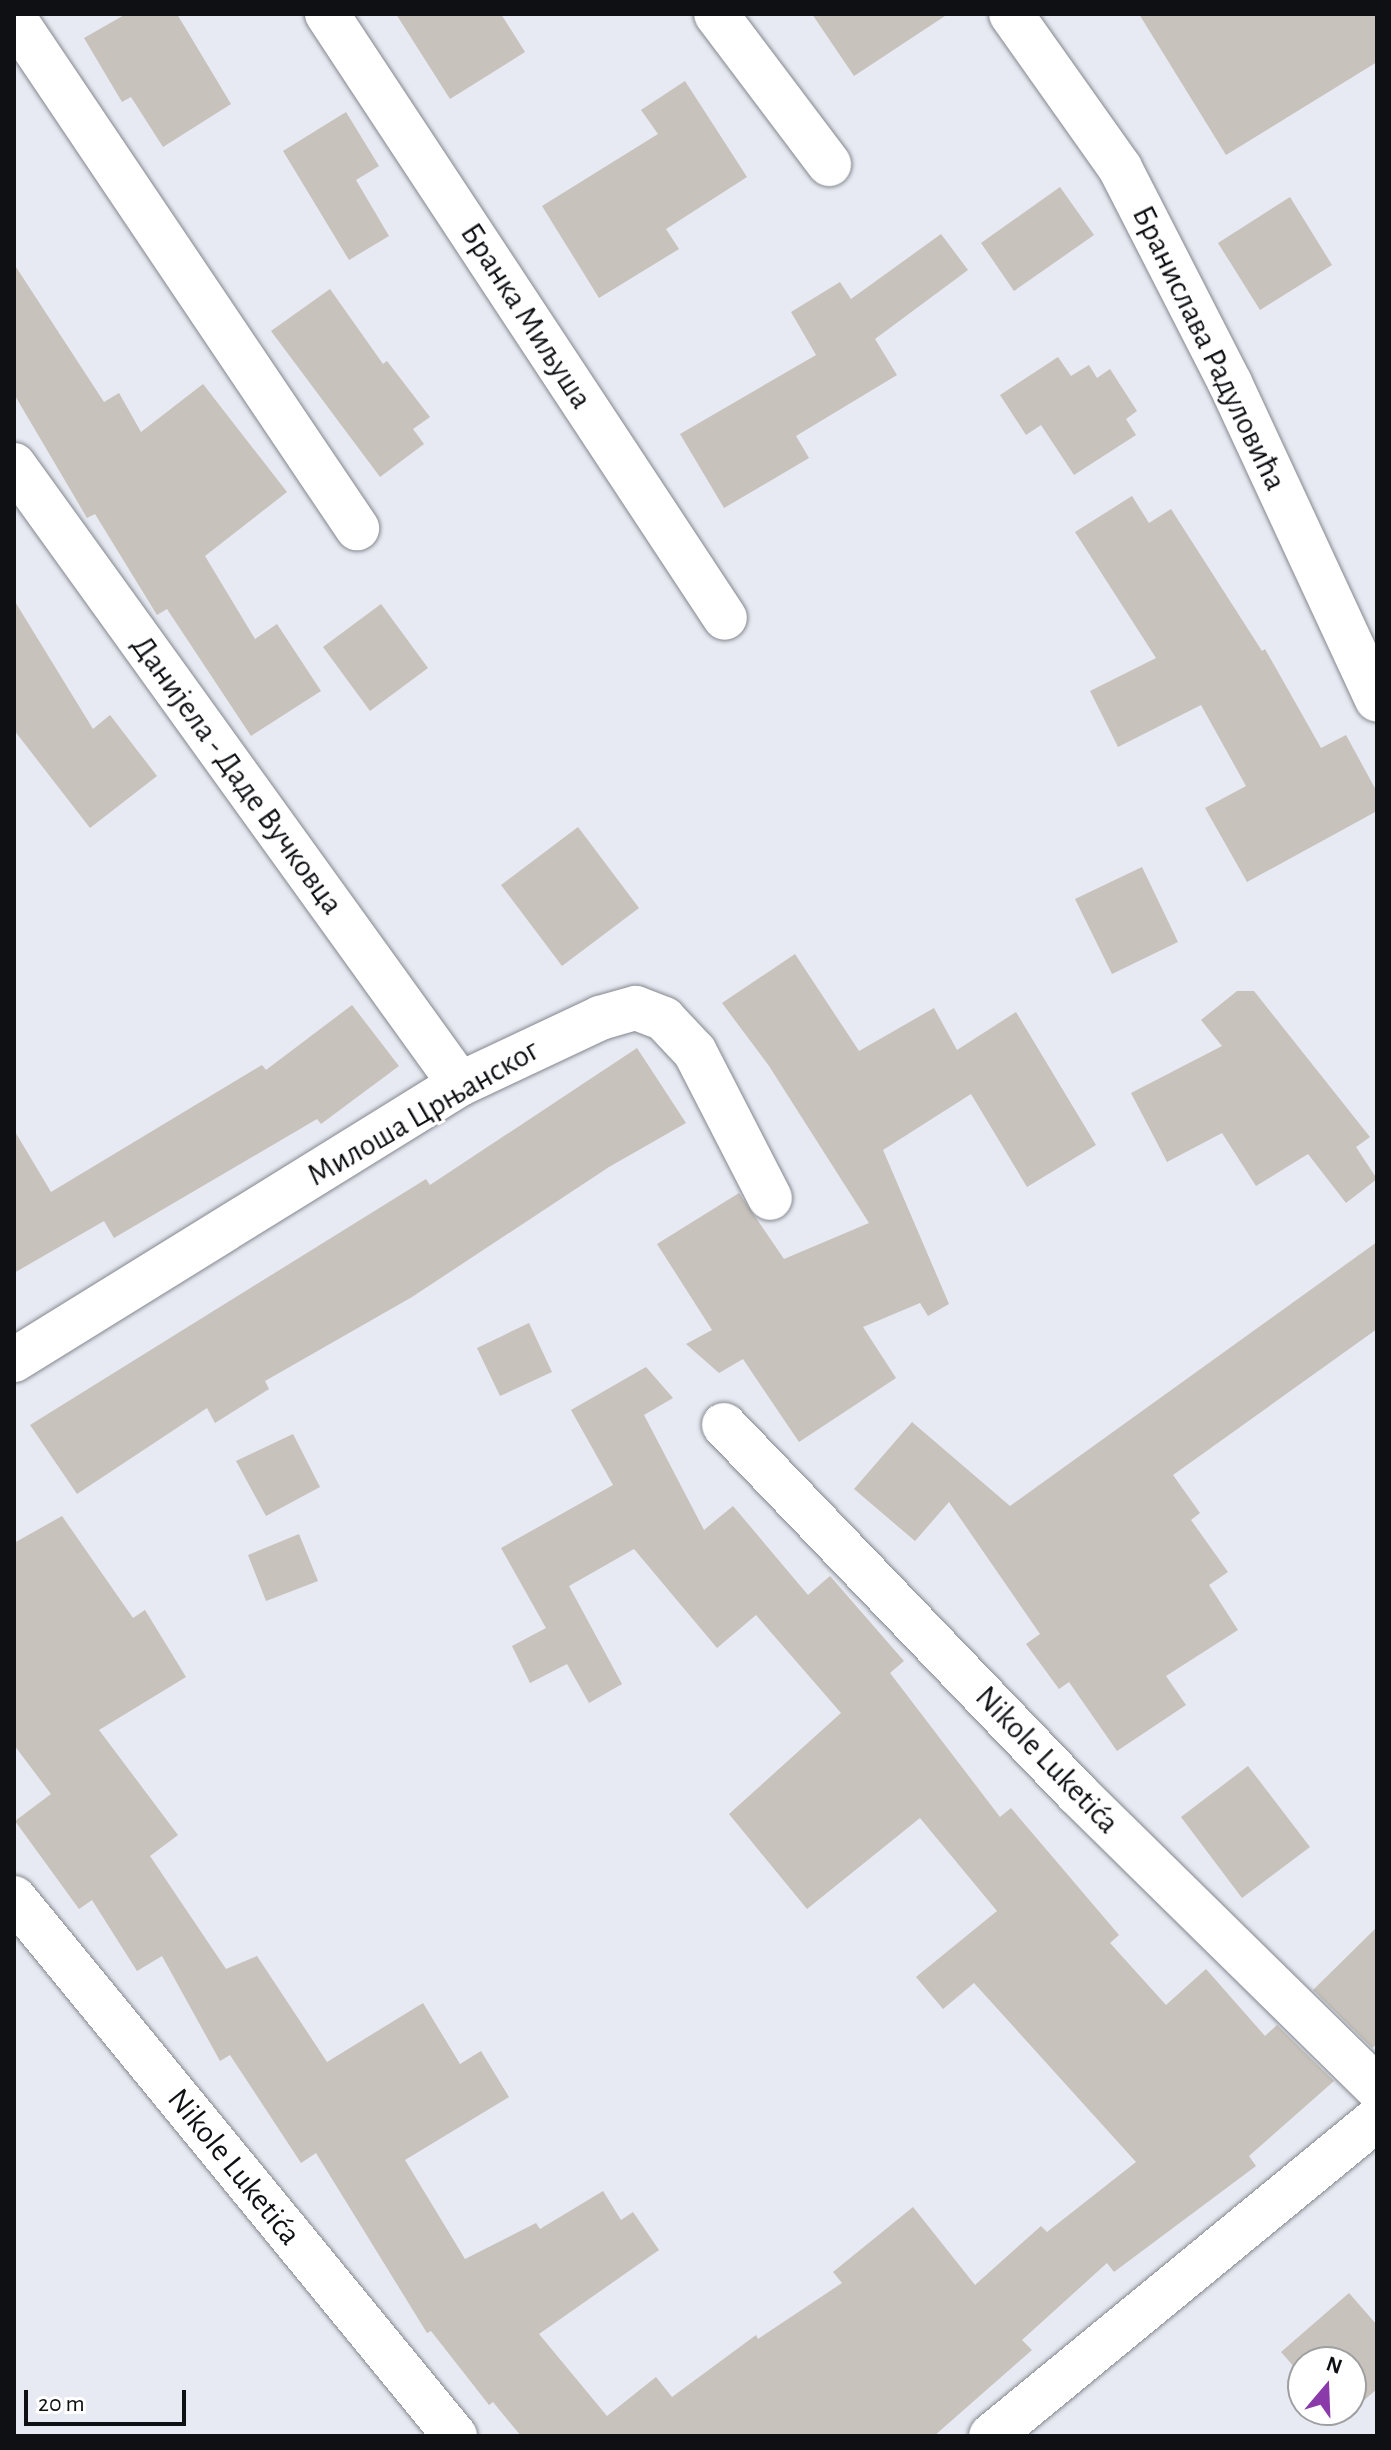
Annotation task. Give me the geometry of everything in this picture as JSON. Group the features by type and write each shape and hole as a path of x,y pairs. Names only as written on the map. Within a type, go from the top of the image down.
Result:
{"street":[{"name":"Бранка Миљуша","path":"327,14 725,618"},
{"path":"716,14 829,164"},
{"name":"Бранислава Радуловића","path":"1011,14 1120,168 1230,383 1377,699"},
{"path":"14,18 357,528"},
{"name":"Данијела - Даде Вучковца","path":"14,465 460,1084"},
{"name":"Милоша Црњанског","path":"14,1360 460,1084 600,1018 636,1008 664,1019 695,1052 770,1198"},
{"name":"Nikole Luketića","path":"724,1425 1077,1793 1377,2088"},
{"name":"Nikole Luketića","path":"14,1898 455,2436"},
{"path":"991,2436 1377,2119"}],"building":[{"path":"126,14 177,14 231,104 163,147 131,97 122,102 84,38"},
{"path":"396,14 501,14 525,52 450,99"},
{"path":"812,14 948,14 854,76"},
{"path":"1139,14 1377,14 1377,62 1226,155"},
{"path":"685,81 747,177 666,229 679,249 599,298 542,206 658,134 641,110"},
{"path":"346,112 379,166 356,180 389,236 349,260 283,151"},
{"path":"1060,187 1094,235 1014,291 981,243"},
{"path":"1290,197 1332,265 1260,310 1218,243"},
{"path":"941,234 968,270 875,339 897,375 796,436 809,458 724,508 680,434 816,355 791,312 840,282 851,299"},
{"path":"14,264 104,402 119,393 141,432 203,384 287,492 205,556 255,639 277,624 321,691 251,736 167,609 157,615 95,514 87,518 14,394"},
{"path":"330,289 383,364 387,361 430,417 413,429 424,444 380,477 271,331"},
{"path":"1058,357 1071,376 1089,365 1097,378 1110,369 1137,411 1126,419 1136,435 1074,475 1041,425 1026,435 1000,395"},
{"path":"1132,496 1149,523 1171,509 1262,651 1265,649 1321,748 1346,735 1377,792 1377,811 1247,882 1205,808 1246,786 1201,705 1118,747 1090,691 1156,658 1075,532"},
{"path":"14,600 93,729 110,715 157,776 90,828 14,730"},
{"path":"381,604 428,668 370,711 323,647"},
{"path":"578,827 639,908 562,966 501,885"},
{"path":"1142,867 1178,942 1112,974 1075,899"},
{"path":"795,954 859,1051 934,1008 957,1050 1016,1012 1096,1145 1027,1187 971,1094 883,1150 949,1304 928,1316 920,1303 863,1327 896,1378 799,1442 743,1359 719,1373 686,1344 712,1330 657,1244 739,1193 784,1259 869,1223 769,1066 722,1003"},
{"path":"1237,991 1254,991 1370,1137 1356,1147 1377,1179 1346,1203 1308,1154 1256,1186 1222,1133 1167,1162 1131,1093 1222,1046 1201,1020"},
{"path":"352,1005 399,1066 321,1124 317,1119 114,1238 104,1221 14,1273 14,1130 51,1192 262,1065 266,1070"},
{"path":"637,1048 686,1123 609,1167 412,1297 265,1381 269,1389 215,1423 207,1408 77,1494 30,1425 426,1179 430,1185"},
{"path":"1377,1242 1377,1329 1173,1475 1200,1513 1191,1520 1228,1572 1209,1585 1238,1630 1166,1676 1186,1705 1117,1751 1069,1682 1059,1689 1026,1644 1040,1634 949,1502 915,1541 854,1489 912,1422 1010,1506"},
{"path":"529,1323 552,1372 500,1396 477,1348"},
{"path":"646,1367 673,1398 644,1415 704,1530 733,1506 808,1595 830,1576 904,1661 890,1673 1000,1817 1011,1808 1119,1935 1110,1943 1166,2005 1206,1969 1265,2036 1277,2025 1334,2081 1249,2156 1256,2166 1114,2272 1107,2263 1022,2340 1032,2350 934,2436 521,2436 493,2402 489,2405 431,2331 427,2333 316,2153 301,2163 230,2055 220,2061 162,1956 137,1971 92,1900 79,1909 15,1821 51,1794 14,1745 14,1543 62,1516 133,1618 145,1610 186,1677 99,1730 178,1835 150,1856 226,1969 257,1956 327,2062 423,2003 460,2064 481,2051 509,2097 405,2160 465,2259 536,2223 540,2229 603,2191 621,2220 633,2212 659,2250 539,2334 607,2416 656,2377 672,2397 756,2335 758,2339 842,2283 833,2272 913,2207 975,2285 1041,2226 1047,2232 1136,2162 974,1983 943,2009 916,1977 997,1911 920,1818 807,1909 729,1814 841,1713 756,1615 717,1648 634,1549 569,1586 622,1684 589,1703 567,1664 530,1683 512,1646 546,1628 501,1548 613,1485 571,1410"},
{"path":"293,1434 320,1487 266,1516 236,1461"},
{"path":"299,1534 318,1581 266,1601 248,1555"},
{"path":"1248,1766 1310,1847 1242,1898 1181,1817"},
{"path":"1377,1927 1377,2044 1372,2048 1313,1990"},
{"path":"1349,2293 1377,2325 1377,2389 1367,2398 1367,2346 1288,2346"}]}
